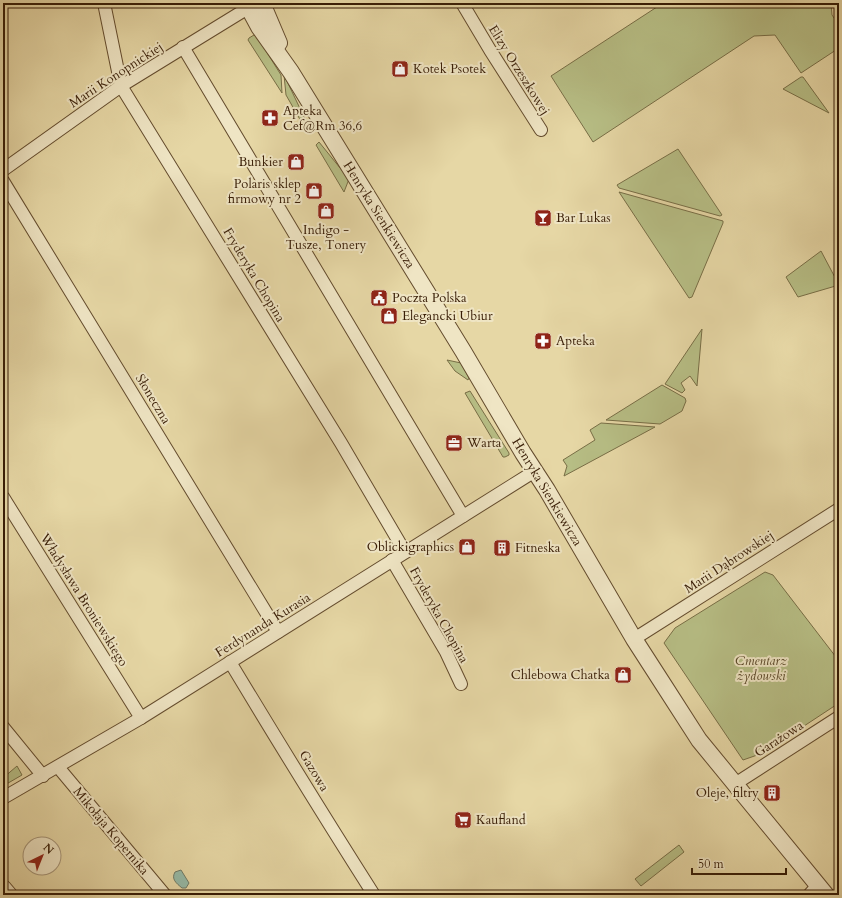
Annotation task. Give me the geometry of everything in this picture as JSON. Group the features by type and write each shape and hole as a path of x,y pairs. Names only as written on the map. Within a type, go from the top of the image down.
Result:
{"street":[{"name":"Fryderyka Chopina","path":"104,3 121,86 341,443 405,552"},
{"name":"Elizy Orzeszkowej","path":"462,3 541,130"},
{"name":"Marii Konopnickiej","path":"3,170 121,86 252,4"},
{"name":"Henryka Sienkiewicza","path":"252,4 259,27 291,72 463,351 634,639 700,740 818,892"},
{"path":"183,47 463,516"},
{"name":"Słoneczna","path":"3,181 278,632"},
{"name":"Ferdynanda Kurasia","path":"3,798 141,718 535,471"},
{"name":"Władysława Broniewskiego","path":"3,497 141,718"},
{"name":"Marii Dąbrowskiej","path":"634,639 839,509"},
{"name":"Fryderyka Chopina","path":"392,560 446,652 462,684"},
{"name":"Gazowa","path":"230,662 374,895"},
{"name":"Garażowa","path":"735,784 839,717"},
{"path":"3,727 43,776"},
{"name":"Mikołaja Kopernika","path":"58,767 165,895"},
{"path":"3,888 9,895"}],"green space":[{"path":"663,3 831,3 832,15 839,25 839,48 801,73 775,35 754,36 593,142 551,76"},
{"path":"256,35 281,75 282,93 248,40"},
{"path":"284,75 306,121 304,123 302,123 286,95"},
{"path":"803,77 829,113 783,89"},
{"path":"319,142 349,179 344,192 316,145"},
{"path":"678,149 722,215 720,216 619,188 617,185"},
{"path":"619,192 723,221 692,297 689,298"},
{"path":"821,251 839,285 798,297 786,277"},
{"path":"702,329 697,386 690,376 681,383 685,390 682,393 665,384"},
{"path":"447,360 461,363 469,378 468,380 455,371"},
{"path":"662,385 685,398 686,401 682,411 660,424 606,420"},
{"path":"470,391 509,455 503,457 465,393"},
{"path":"601,423 655,427 564,476 567,466 563,460 595,440 590,430"},
{"name":"Cmentarz żydowski","path":"765,572 773,575 839,661 839,703 763,753 743,760 664,643 675,628"},
{"path":"17,766 22,775 3,786 3,778"},
{"path":"679,845 684,852 641,886 635,879"}],"shaded area":[{"path":"181,870 189,883 186,888 182,888 174,879 175,872"}],"place":[{"name":"Kotek Psotek","path":"400,69"},
{"name":"Apteka Cef@Rm 36,6","path":"270,118"},
{"name":"Bunkier","path":"296,162"},
{"name":"Polaris sklep firmowy nr 2","path":"314,191"},
{"name":"Indigo - Tusze, Tonery","path":"326,211"},
{"name":"Bar Lukas","path":"543,218"},
{"name":"Poczta Polska","path":"379,298"},
{"name":"Elegancki Ubiur","path":"389,316"},
{"name":"Apteka","path":"543,341"},
{"name":"Warta","path":"454,443"},
{"name":"Oblickigraphics","path":"467,547"},
{"name":"Fitneska","path":"502,548"},
{"name":"Chlebowa Chatka","path":"623,675"},
{"name":"Oleje, filtry","path":"772,793"},
{"name":"Kaufland","path":"463,820"}]}
